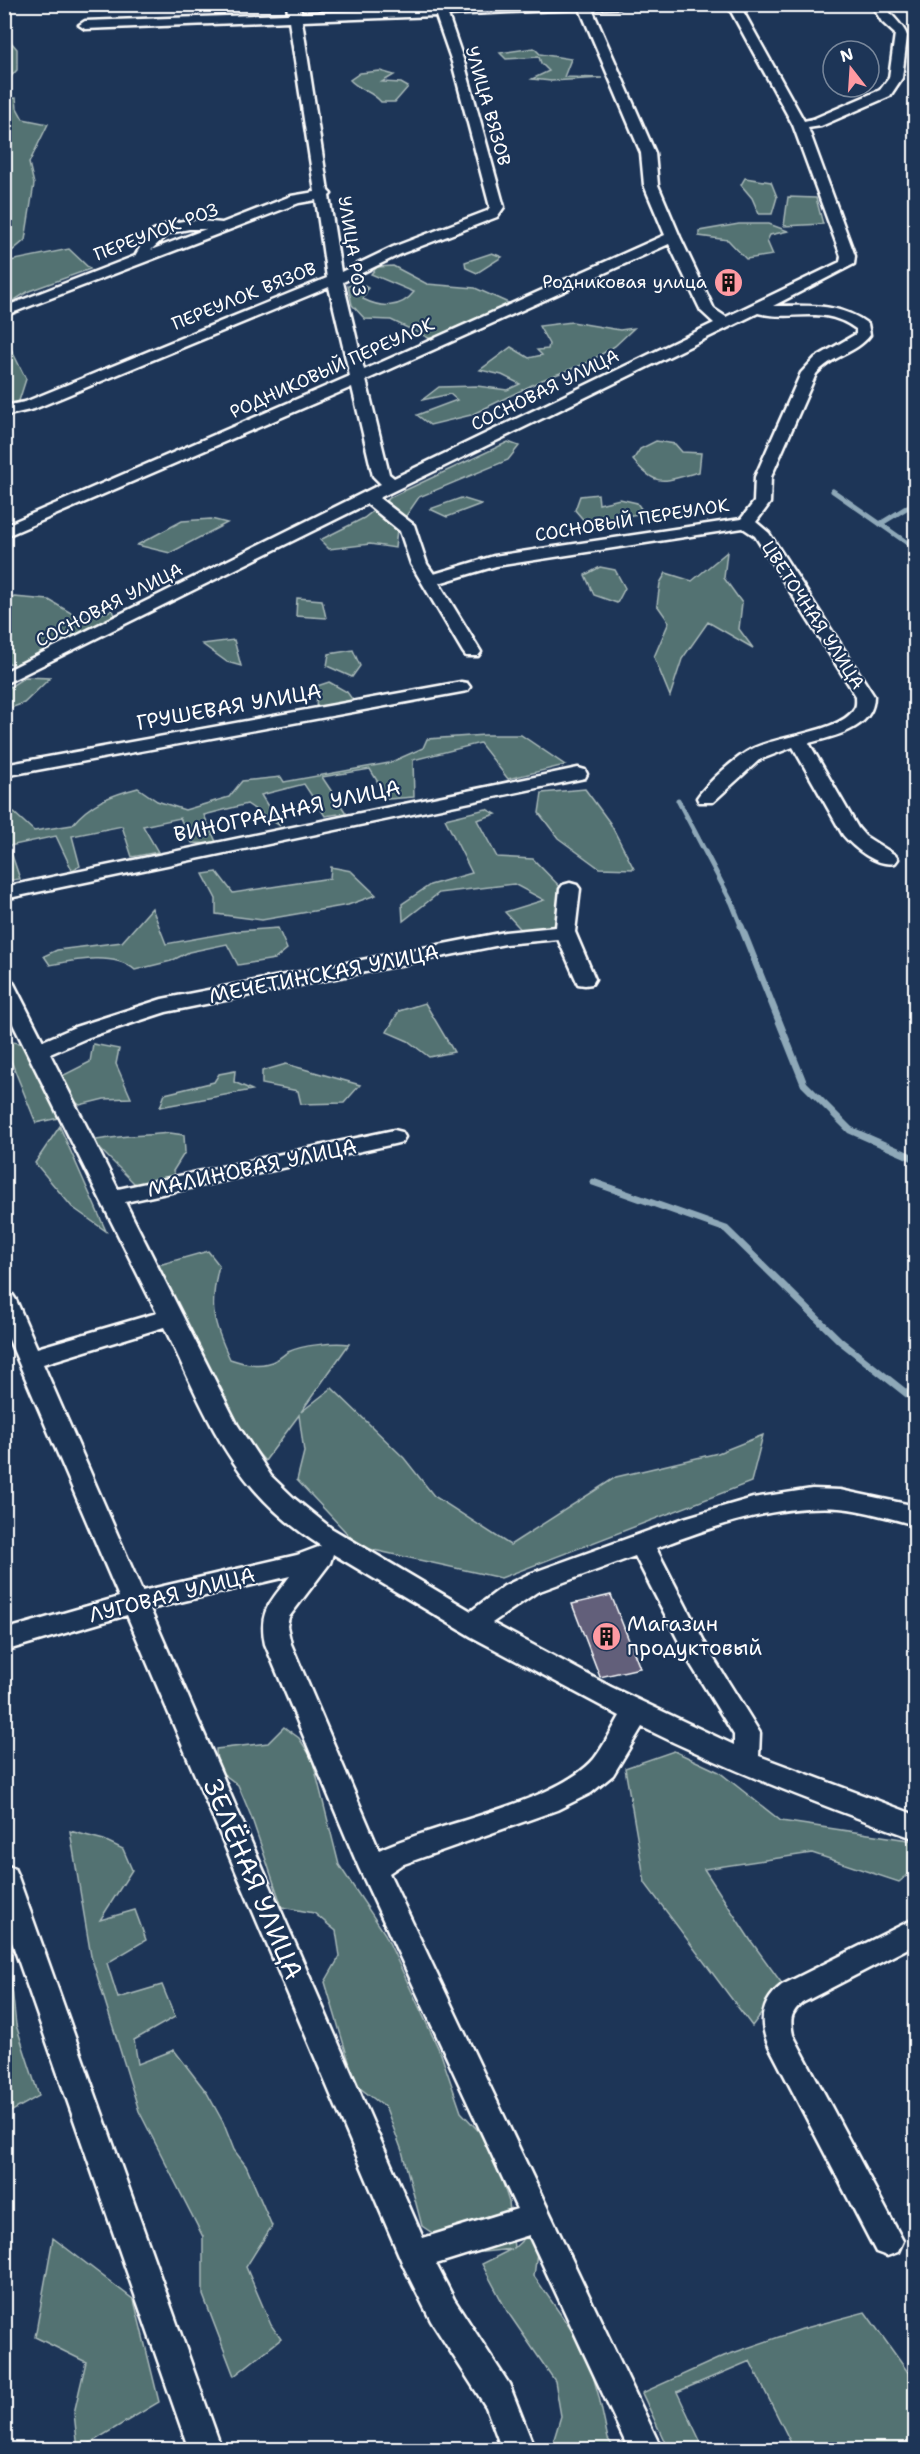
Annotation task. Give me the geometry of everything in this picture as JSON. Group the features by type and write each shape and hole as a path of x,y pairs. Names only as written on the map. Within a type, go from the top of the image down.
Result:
{"street":[{"path":"85,25 294,11 620,4"},
{"name":"СОСНОВАЯ УЛИЦА","path":"4,679 392,485 847,264 848,256 800,125 733,4"},
{"path":"800,125 826,119 885,93 894,86 896,55 901,33 886,19 877,4"},
{"path":"584,5 648,153 651,184 673,237 708,311 725,324"},
{"name":"УЛИЦА ВЯЗОВ","path":"440,8 458,62 497,207 496,211"},
{"name":"УЛИЦА РОЗ","path":"294,11 324,194 335,280 381,476 392,485"},
{"name":"ПЕРЕУЛОК РОЗ","path":"4,312 296,199 324,194"},
{"name":"ПЕРЕУЛОК ВЯЗОВ","path":"4,411 29,406 335,280 398,249 482,219 496,211"},
{"name":"РОДНИКОВЫЙ ПЕРЕУЛОК","path":"4,532 359,378 673,237"},
{"name":"СОСНОВЫЙ ПЕРЕУЛОК","path":"429,581 494,561 746,523 762,503 764,477 812,369 855,343 863,335 863,327 856,321 823,309 765,310 758,308"},
{"path":"368,497 408,529 413,540 414,555 472,652"},
{"name":"ЦВЕТОЧНАЯ УЛИЦА","path":"706,798 760,752 847,725 866,712 868,704 866,696 760,533 746,523"},
{"name":"ГРУШЕВАЯ УЛИЦА","path":"4,771 461,687"},
{"path":"798,740 850,831 858,840 888,859"},
{"name":"ВИНОГРАДНАЯ УЛИЦА","path":"4,893 578,774"},
{"path":"570,889 565,932 585,980"},
{"name":"МЕЧЕТИНСКАЯ УЛИЦА","path":"38,1051 114,1020 162,1006 505,938 565,932"},
{"path":"4,984 170,1317 245,1460 269,1490 326,1552 472,1624 637,1712 744,1762 915,1827"},
{"name":"МАЛИНОВАЯ УЛИЦА","path":"110,1198 394,1137"},
{"name":"ЗЕЛЁНАЯ УЛИЦА","path":"4,1300 136,1602 415,2256 445,2315 495,2388 512,2422 519,2450"},
{"path":"30,1359 170,1317"},
{"path":"472,1624 503,1600 528,1586 641,1543 737,1512 800,1500 838,1499 915,1516"},
{"path":"641,1543 700,1658 726,1703 744,1727 748,1740 744,1762"},
{"path":"326,1552 277,1614 274,1626 278,1644 374,1868 646,2450"},
{"name":"ЛУГОВАЯ УЛИЦА","path":"4,1641 136,1602 326,1552"},
{"path":"374,1868 391,1857 547,1802 581,1785 603,1767 637,1712"},
{"path":"4,1877 206,2450"},
{"path":"887,2241 778,2037 775,2019 778,2005 792,1994 915,1930"},
{"path":"415,2256 538,2217"}],"green space":[{"path":"5,35 17,49 17,70 5,83"},
{"path":"534,48 540,54 571,59 564,77 602,78 551,81 532,79 549,71 541,63 539,57 506,59 500,53"},
{"path":"380,71 394,75 382,82 401,83 408,87 395,102 381,102 350,80 360,73"},
{"path":"16,98 17,108 23,119 48,124 29,163 34,184 25,240 12,251 5,253 5,99"},
{"path":"745,178 771,182 777,197 772,214 759,214 752,198 741,185"},
{"path":"788,197 816,198 823,224 784,226"},
{"path":"739,224 769,224 788,231 770,235 767,241 773,255 746,259 728,240 699,236 699,231"},
{"path":"69,249 90,269 29,291 5,306 5,262"},
{"path":"492,253 502,257 477,273 466,268 465,262"},
{"path":"393,266 427,284 475,288 513,305 433,340 391,320 365,319 352,305 348,286 359,283 368,288 363,299 384,305 403,302 414,292 371,274 377,267"},
{"path":"572,322 620,330 634,328 615,346 587,363 542,380 471,415 430,425 417,415 457,400 450,394 422,400 439,387 477,386 507,390 520,384 502,375 480,370 511,347 529,358 542,355 537,350 548,349 549,344 539,326"},
{"path":"4,335 26,379 18,404 5,406"},
{"path":"656,441 675,444 682,452 701,453 699,472 670,480 649,476 633,460 640,449"},
{"path":"508,442 519,446 508,460 419,497 397,529 395,548 370,544 329,549 320,540 364,518 391,497"},
{"path":"598,494 599,504 620,499 637,503 644,513 586,523 575,510 580,496"},
{"path":"461,498 481,504 447,517 430,509"},
{"path":"211,519 227,523 170,553 137,545 182,521"},
{"path":"727,552 724,578 742,603 739,629 753,648 708,622 682,659 670,696 654,657 669,622 657,605 660,583 666,573 692,581"},
{"path":"600,567 615,570 625,588 617,603 594,595 585,575"},
{"path":"14,597 49,600 81,619 113,610 117,622 26,668 5,662 4,606"},
{"path":"297,598 322,600 326,618 296,616"},
{"path":"234,640 241,666 227,662 202,644"},
{"path":"353,650 360,666 352,677 327,666 329,654"},
{"path":"25,677 50,678 24,703 5,710 5,690"},
{"path":"329,682 347,692 357,706 316,714 317,686"},
{"path":"521,735 565,765 508,779 480,743 413,760 414,797 388,799 370,769 322,777 346,813 325,816 304,784 261,795 280,826 247,804 204,815 217,844 192,843 180,818 143,826 158,852 132,857 122,826 72,836 80,866 72,870 56,836 9,846 20,879 5,881 5,812 12,811 34,831 72,825 94,805 138,788 157,801 185,810 229,797 242,781 281,777 284,782 389,763 423,748 427,739"},
{"path":"585,789 610,823 634,869 599,868 558,838 539,813 542,793"},
{"path":"486,809 496,814 477,820 497,857 533,859 569,896 566,923 527,936 505,912 544,900 514,884 439,893 403,921 402,904 430,885 472,873 445,819"},
{"path":"331,867 351,871 376,895 348,905 262,920 216,914 216,899 203,874 217,872 233,893 330,878"},
{"path":"152,908 166,944 238,931 278,928 287,949 275,959 238,965 227,944 189,952 171,961 135,970 126,964 106,959 50,965 44,956 57,950 122,942"},
{"path":"425,1003 454,1052 429,1057 408,1041 387,1032 399,1011"},
{"path":"12,1042 25,1044 39,1079 55,1100 63,1117 36,1123 5,1046"},
{"path":"93,1044 119,1049 116,1064 131,1098 104,1099 80,1105 68,1097 60,1077 90,1062"},
{"path":"286,1064 360,1085 344,1103 301,1104 298,1091 262,1084 262,1071"},
{"path":"235,1071 234,1082 252,1090 160,1107 165,1094 214,1082 219,1074"},
{"path":"60,1126 106,1231 72,1207 35,1163"},
{"path":"170,1133 184,1135 185,1152 173,1171 177,1178 139,1188 92,1141 121,1137"},
{"path":"208,1251 219,1265 214,1292 214,1314 219,1334 230,1359 259,1365 278,1359 288,1352 309,1346 349,1344 301,1412 332,1388 404,1458 434,1496 510,1545 616,1477 718,1453 763,1435 751,1482 501,1578 360,1547 297,1480 304,1452 299,1415 265,1461 230,1421 155,1266"},
{"path":"284,1727 299,1738 312,1758 339,1865 385,1934 441,2054 461,2112 490,2143 509,2202 514,2248 526,2237 538,2245 534,2276 586,2351 608,2439 615,2449 551,2449 561,2416 555,2381 507,2311 482,2264 512,2249 464,2254 422,2226 402,2151 386,2108 356,2085 325,1982 340,1956 336,1931 314,1913 282,1907 238,1785 217,1769 216,1749 268,1743"},
{"path":"674,1751 719,1772 781,1821 915,1841 915,1869 899,1882 812,1853 704,1869 783,1985 752,2026 645,1883 625,1768"},
{"path":"70,1831 104,1840 123,1849 132,1870 100,1920 135,1910 146,1940 107,1963 118,1998 162,1985 175,2017 134,2040 138,2064 174,2050 207,2093 223,2122 234,2150 246,2166 272,2226 246,2267 271,2325 281,2339 234,2376 203,2295 203,2237 139,2111 91,1956"},
{"path":"5,1951 9,1960 16,2025 39,2096 5,2115"},
{"path":"53,2238 134,2300 159,2402 80,2449 78,2449 74,2413 86,2362 35,2337"},
{"path":"865,2312 915,2382 915,2449 794,2449 750,2361 677,2392 704,2449 668,2449 642,2393 724,2356 802,2329"}],"building":[{"name":"Магазин продуктовый","path":"611,1595 640,1668 600,1677 572,1604"}],"waterway":[{"path":"833,491 880,524"},
{"path":"880,524 916,502"},
{"path":"880,524 916,549"},
{"path":"678,800 732,903 742,928"},
{"path":"741,926 804,1084 850,1130 916,1159"},
{"path":"593,1182 726,1229 840,1341 916,1401"}],"place":[{"name":"Родниковая улица","path":"728,282"},
{"name":"Магазин продуктовый","path":"606,1636"}]}
